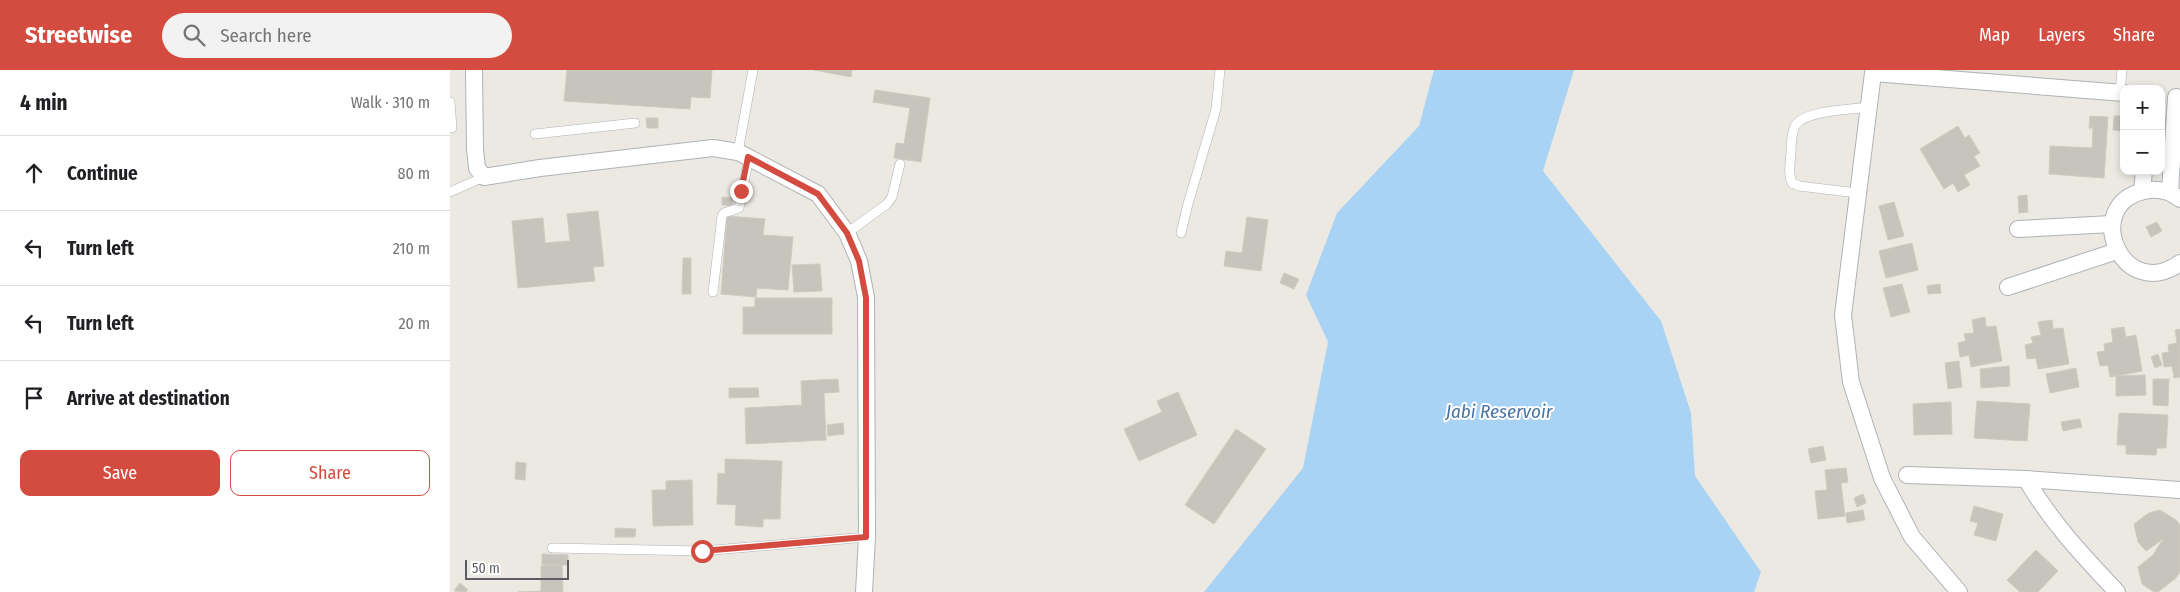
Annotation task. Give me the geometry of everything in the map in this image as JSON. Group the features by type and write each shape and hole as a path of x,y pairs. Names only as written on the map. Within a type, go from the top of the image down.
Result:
{"street":[{"path":"474,70 474,149 477,168 484,177 540,168 713,148 744,155 818,194 847,233 859,261 866,298 866,537 864,592"},
{"path":"1959,592 1912,536 1882,478 1850,382 1843,315 1873,72 2120,93"},
{"path":"2172,97 2175,196 2160,190 2142,191 2126,200 2120,207 2112,224 2117,251 2130,265 2147,272 2166,271 2180,263"},
{"path":"2142,191 2144,175"},
{"path":"2018,229 2112,224"},
{"path":"2008,287 2117,251"},
{"path":"1908,475 2026,479 2180,490"},
{"path":"2026,479 2039,501 2066,538 2117,592"}],"lane":[{"path":"713,292 722,216 724,212 739,208 753,70"},
{"path":"1181,233 1216,109 1220,70"},
{"path":"2122,70 2122,85"},
{"path":"450,102 452,128"},
{"path":"1857,192 1799,186 1792,183 1789,177 1792,138 1795,126 1814,114 1868,107"},
{"path":"535,134 635,123"},
{"path":"847,233 887,204 892,197 900,164"},
{"path":"450,192 484,177"},
{"path":"552,548 702,551 866,537"}],"water":[{"name":"Jabi Reservoir","path":"1434,70 1574,70 1543,171 1661,321 1691,413 1695,476 1761,572 1754,592 1204,592 1303,468 1328,342 1306,295 1337,213 1419,126"}],"building":[{"path":"567,70 712,70 710,98 691,97 690,109 564,101"},
{"path":"814,70 852,70 851,77"},
{"path":"875,90 930,98 921,162 894,158 896,143 904,144 910,108 873,102"},
{"path":"2090,116 2108,117 2104,178 2049,174 2050,146 2092,148 2093,128 2089,128"},
{"path":"2114,116 2120,116 2120,131 2113,130"},
{"path":"2165,117 2168,117 2168,136 2165,136"},
{"path":"646,118 658,118 658,128 647,128"},
{"path":"1958,126 1965,138 1969,135 1980,153 1974,156 1980,166 1964,175 1970,185 1958,192 1953,183 1944,189 1920,149"},
{"path":"2027,195 2028,212 2019,213 2018,196"},
{"path":"722,197 733,198 732,206 722,205"},
{"path":"1894,202 1904,236 1888,240 1879,206"},
{"path":"598,211 604,266 593,267 595,281 518,288 512,221 543,218 545,243 570,241 567,214"},
{"path":"727,216 765,219 763,235 793,237 788,290 757,288 756,297 721,294"},
{"path":"1247,217 1268,220 1261,271 1224,266 1226,251 1242,253"},
{"path":"2157,222 2162,231 2151,237 2146,227"},
{"path":"1912,243 1918,270 1886,278 1879,251"},
{"path":"683,258 691,258 691,294 682,294"},
{"path":"820,264 822,291 794,292 792,265"},
{"path":"1284,273 1299,279 1294,289 1280,283"},
{"path":"1902,284 1910,312 1891,317 1883,288"},
{"path":"1940,284 1941,293 1928,294 1927,286"},
{"path":"755,298 832,298 832,334 743,334 743,307 755,307"},
{"path":"1985,317 1986,327 1996,326 2002,361 1971,367 1969,355 1960,357 1958,343 1966,341 1964,334 1974,333 1972,320"},
{"path":"2052,320 2053,329 2063,328 2069,364 2038,369 2036,358 2027,359 2025,345 2033,343 2031,337 2041,335 2038,322"},
{"path":"2124,327 2126,337 2136,335 2142,371 2110,377 2108,365 2100,366 2097,352 2105,351 2104,344 2113,342 2111,329"},
{"path":"2180,329 2180,377 2174,378 2172,366 2164,367 2162,353 2169,352 2168,345 2177,343 2175,330"},
{"path":"2158,354 2162,365 2155,368 2151,357"},
{"path":"1959,361 1962,387 1948,389 1945,363"},
{"path":"2009,366 2010,386 1981,388 1980,369"},
{"path":"2076,368 2079,387 2050,393 2046,374"},
{"path":"2145,375 2146,395 2116,396 2116,376"},
{"path":"838,379 839,392 824,393 826,440 746,444 745,408 802,405 801,381"},
{"path":"2153,379 2169,379 2168,406 2153,405"},
{"path":"729,388 758,388 759,397 729,398"},
{"path":"1178,392 1197,435 1139,461 1124,429 1162,412 1157,401"},
{"path":"1977,401 2030,404 2027,441 1974,438"},
{"path":"1951,402 1952,434 1914,435 1913,404"},
{"path":"2119,413 2168,415 2166,448 2157,448 2156,455 2126,454 2126,445 2117,445"},
{"path":"2080,419 2082,427 2063,431 2061,422"},
{"path":"843,423 844,434 828,436 827,425"},
{"path":"1236,429 1266,449 1214,524 1185,505"},
{"path":"1823,446 1826,460 1811,463 1808,449"},
{"path":"725,459 782,461 780,519 763,519 763,527 735,525 736,505 717,504 718,473 725,474"},
{"path":"516,462 526,463 525,480 515,479"},
{"path":"1846,468 1848,482 1841,483 1845,516 1818,519 1815,491 1827,490 1825,470"},
{"path":"692,480 693,525 653,526 652,490 666,490 666,481"},
{"path":"1863,494 1866,503 1857,507 1854,498"},
{"path":"1974,506 2003,514 1996,541 1974,535 1978,523 1970,521"},
{"path":"1863,510 1865,520 1847,523 1846,513"},
{"path":"2160,510 2176,520 2180,525 2180,572 2176,578 2158,592 2154,592 2142,584 2138,567 2153,555 2163,539 2146,551 2138,542 2134,524 2149,513"},
{"path":"615,528 636,529 635,537 615,537"},
{"path":"2036,550 2058,571 2038,592 2020,592 2007,580"},
{"path":"542,554 568,555 568,565 542,565"},
{"path":"562,565 563,592 518,592 541,591 541,566"},
{"path":"460,583 468,590 466,592 454,591"}],"route":[{"path":"702,551 866,537 866,298 859,261 847,233 818,194 748,157 741,191"}]}
